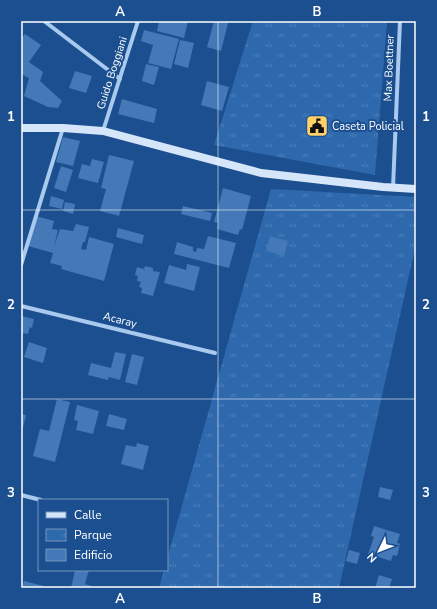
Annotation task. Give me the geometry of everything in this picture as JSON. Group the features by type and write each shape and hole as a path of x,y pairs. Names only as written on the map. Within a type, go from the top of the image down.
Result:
{"street":[{"path":"44,21 120,79"},
{"name":"Guido Boggiani","path":"103,131 138,21"},
{"name":"Max Boettner","path":"393,188 400,21"},
{"path":"21,128 63,128 103,131 261,173 393,188 416,189"},
{"path":"21,265 63,128"},
{"name":"Acaray","path":"21,306 215,353"},
{"path":"21,495 38,499"}],"green space":[{"path":"253,21 387,21 375,175 214,145"},
{"path":"271,189 416,197 416,244 339,588 159,588 164,571 168,571 168,555"}],"building":[{"path":"159,21 188,21 184,38 157,31"},
{"path":"214,21 228,23 221,51 207,47"},
{"path":"144,30 179,39 171,69 148,63 153,45 141,41"},
{"path":"25,34 41,45 29,62 43,72 40,81 62,101 58,108 48,107 24,96 29,78 21,74 21,39"},
{"path":"180,40 194,43 188,68 174,64"},
{"path":"146,64 159,67 154,85 142,81"},
{"path":"75,71 92,76 86,93 69,88"},
{"path":"207,81 229,87 222,111 201,105"},
{"path":"122,99 157,109 154,123 118,114"},
{"path":"63,137 80,141 73,166 56,162"},
{"path":"109,155 134,161 119,216 100,211 106,189 101,188"},
{"path":"92,159 104,162 98,183 78,178 82,164 90,166"},
{"path":"61,166 73,170 66,192 54,188"},
{"path":"223,188 251,196 242,230 240,229 238,235 217,229 218,223 214,222"},
{"path":"51,196 64,200 62,209 49,206"},
{"path":"65,202 75,204 73,214 63,211"},
{"path":"183,206 212,213 210,221 181,214"},
{"path":"36,216 54,221 52,229 58,230 54,246 60,229 73,231 76,224 89,227 85,242 83,242 81,249 86,250 89,237 114,244 104,281 61,269 62,266 50,263 53,253 28,246"},
{"path":"118,228 144,235 142,244 116,237"},
{"path":"208,236 236,243 229,268 174,254 177,242 193,247 193,251 196,252 197,248 204,249"},
{"path":"270,236 288,241 284,256 266,251"},
{"path":"187,264 200,267 194,291 164,283 169,265 186,270"},
{"path":"145,266 153,268 153,271 160,272 153,296 141,293 142,288 139,287 141,282 137,281 138,276 135,275 137,267 144,269"},
{"path":"21,316 34,319 32,328 30,327 28,334 21,333"},
{"path":"29,342 47,348 43,363 24,357"},
{"path":"115,352 126,354 120,380 109,377 108,380 88,375 91,363 111,368"},
{"path":"132,354 144,357 137,385 125,382"},
{"path":"57,399 70,402 55,462 33,456 40,429 49,431"},
{"path":"77,405 99,411 93,434 76,430 78,421 74,420"},
{"path":"21,414 26,415 22,432 21,432"},
{"path":"109,414 127,419 124,430 106,426"},
{"path":"137,443 149,446 143,470 121,464 126,445 136,447"},
{"path":"380,487 393,490 390,500 378,497"},
{"path":"374,526 400,534 397,543 400,544 397,556 393,555 391,561 368,554 374,537 371,536"},
{"path":"349,550 360,553 357,564 346,561"},
{"path":"75,571 89,571 85,584 98,588 71,588"},
{"path":"379,575 392,579 389,588 375,588"},
{"path":"24,581 48,587 22,588"}],"place":[{"name":"Caseta Policial","path":"317,126"}]}
